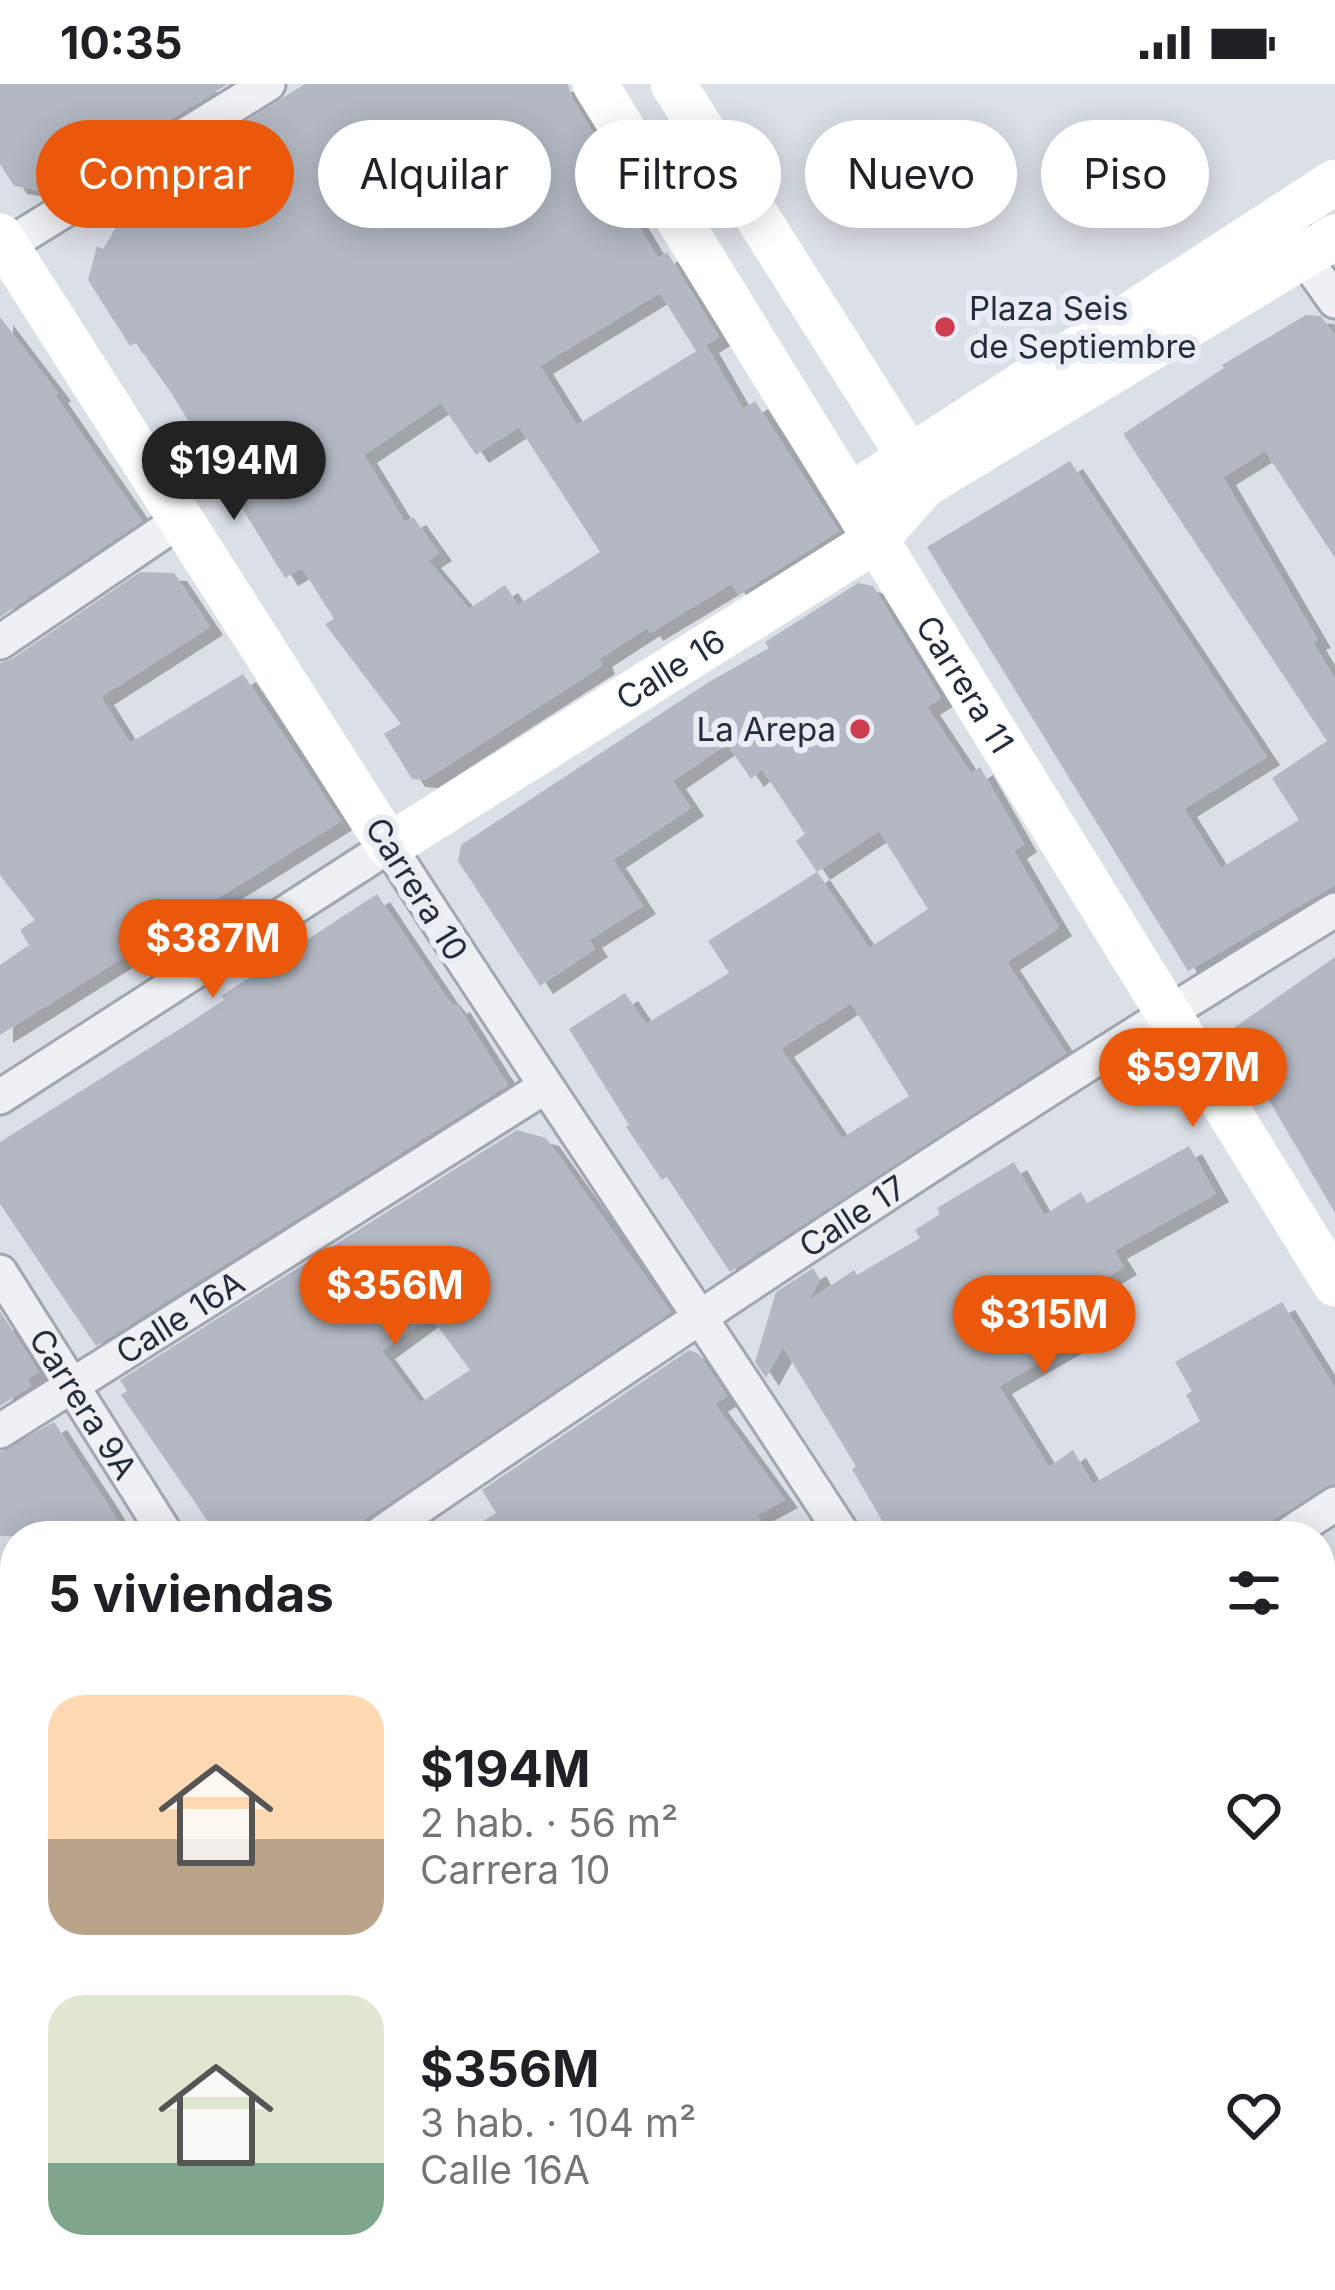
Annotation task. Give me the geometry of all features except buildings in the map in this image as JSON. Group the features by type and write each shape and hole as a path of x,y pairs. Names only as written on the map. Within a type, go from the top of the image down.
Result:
{"street":[{"path":"2,244 268,84"},
{"name":"Carrera 11","path":"596,84 1335,1284"},
{"path":"673,84 910,458"},
{"path":"850,496 1335,182"},
{"path":"1288,213 1320,247 1335,302"},
{"name":"Carrera 10","path":"2,244 183,518 544,1088 834,1521"},
{"name":"Calle 16","path":"0,1097 876,540 924,485 1320,247"},
{"path":"0,642 183,518"},
{"name":"Calle 17","path":"399,1521 700,1315 1167,1012 1335,910"},
{"name":"Calle 16A","path":"0,1431 544,1088"},
{"name":"Carrera 9A","path":"0,1272 158,1521"},
{"path":"1309,1521 1335,1504"}],"place":[{"name":"Plaza Seis de Septiembre","path":"945,327"},
{"name":"La Arepa","path":"860,729"}]}
